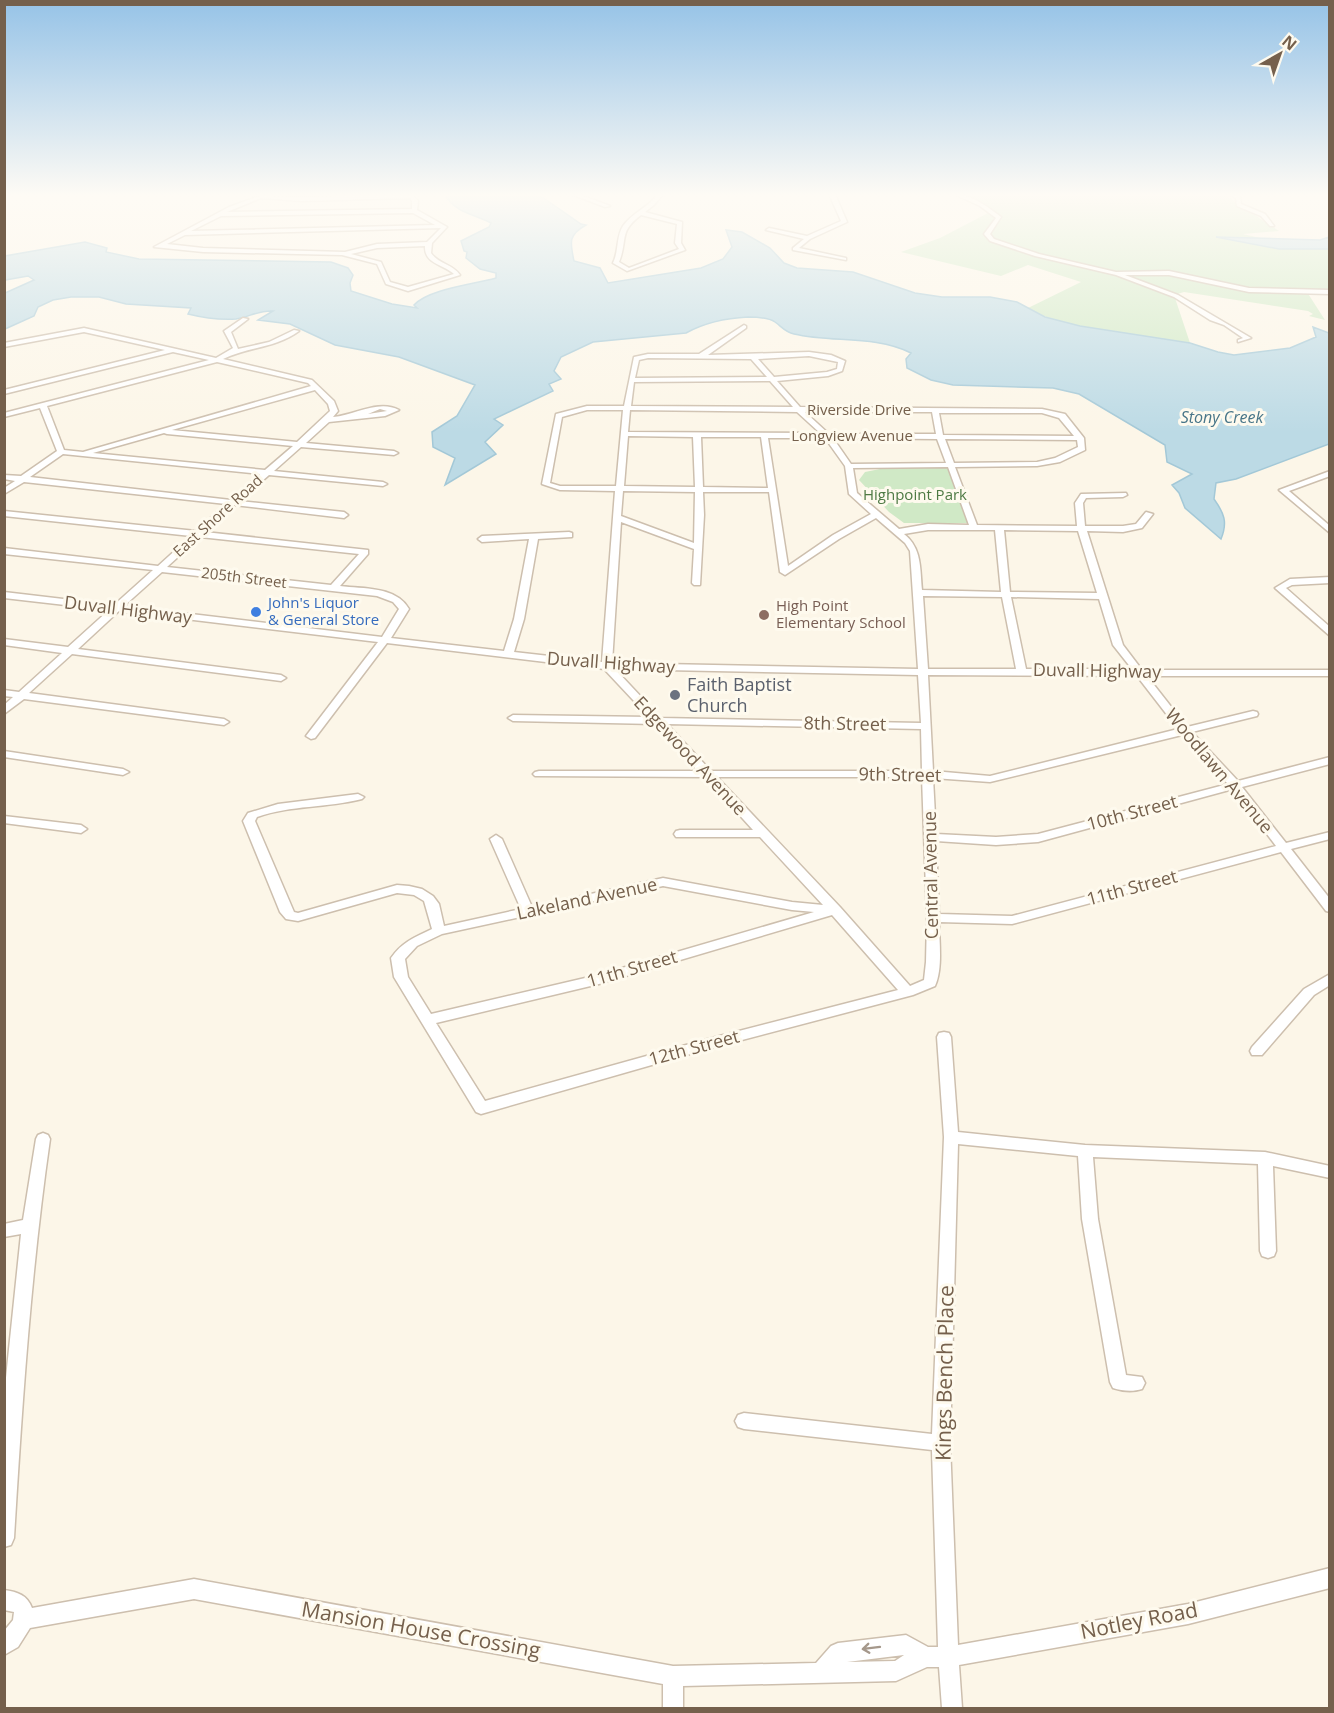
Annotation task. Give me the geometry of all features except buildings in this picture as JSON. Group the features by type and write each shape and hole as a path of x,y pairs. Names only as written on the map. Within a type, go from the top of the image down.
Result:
{"street":[{"path":"384,274 388,283 408,289 457,274"},
{"path":"1117,274 1176,296 1248,338 1240,341"},
{"path":"1167,274 1249,290 1329,292"},
{"path":"231,354 236,348 227,331 245,319"},
{"path":"701,356 744,327"},
{"path":"4,345 84,330 300,378 310,381 331,403 333,411 327,420"},
{"path":"4,415 219,360 231,354 271,344 296,331"},
{"path":"4,392 174,350"},
{"path":"607,666 616,517 627,409 631,380 635,360 638,357 648,356 753,357 809,353 829,355 842,361 840,370 828,374 774,380 631,380"},
{"path":"753,357 798,409 827,436 849,466 853,494 899,532 928,527 1123,529 1139,526 1149,514"},
{"path":"80,453 317,387"},
{"path":"43,406 61,452"},
{"path":"327,420 348,418 386,414 395,410 380,407 348,418"},
{"name":"Riverside Drive","path":"620,489 560,488 546,484 559,416 587,408 1042,411 1062,416 1080,438"},
{"path":"935,410 939,437 974,527"},
{"name":"East Shore Road","path":"4,711 233,502 327,420"},
{"path":"160,431 394,453"},
{"name":"Longview Avenue","path":"625,434 1080,438"},
{"path":"697,435 699,489 697,583"},
{"path":"764,435 785,572 836,537 876,514"},
{"path":"849,466 1037,465 1057,460 1082,448 1080,438"},
{"path":"4,492 61,452 383,484"},
{"path":"1328,527 1283,490 1329,473"},
{"path":"4,477 344,515"},
{"path":"620,489 771,490"},
{"name":"Woodlawn Avenue","path":"1123,495 1084,496 1079,503 1081,527 1118,645 1185,731 1236,786 1329,908"},
{"path":"4,513 365,552 333,589"},
{"path":"616,517 698,547"},
{"path":"999,528 1006,595 1021,671"},
{"name":"Central Avenue","path":"899,532 914,551 918,593 926,726 933,918 933,962 930,983 908,992"},
{"path":"483,539 569,535"},
{"path":"508,655 516,629 534,536"},
{"name":"205th Street","path":"4,551 389,596 403,605 404,609 384,641"},
{"path":"1329,580 1290,582 1280,588 1329,633"},
{"path":"918,593 1101,596"},
{"name":"Duvall Highway","path":"4,595 115,610 607,666 922,672 1329,673"},
{"path":"311,736 384,641"},
{"path":"4,642 281,678"},
{"name":"Edgewood Avenue","path":"607,666 760,833 836,910 908,992"},
{"path":"4,693 224,722"},
{"name":"9th Street","path":"539,774 928,774 990,779 1253,714"},
{"name":"8th Street","path":"513,718 926,726"},
{"path":"4,754 123,772"},
{"name":"10th Street","path":"931,837 996,841 1038,838 1329,760"},
{"path":"358,797 330,803 291,806 252,815 249,821 286,912 290,916 298,917 397,889 410,890 422,892 432,900 439,931"},
{"path":"4,819 81,829"},
{"path":"680,834 760,833"},
{"name":"11th Street","path":"933,918 1012,920 1329,835"},
{"path":"496,839 528,911"},
{"name":"Lakeland Avenue","path":"427,1020 401,977 398,958 412,944 439,931 663,882 792,906 836,910"},
{"name":"11th Street","path":"427,1020 599,979 836,910"},
{"path":"1257,1051 1309,992 1329,978"},
{"name":"12th Street","path":"427,1020 481,1108 704,1045 908,992"},
{"name":"Kings Bench Place","path":"944,1037 951,1137 941,1443 948,1657 952,1708"},
{"path":"951,1137 1084,1151 1265,1158 1329,1172"},
{"path":"4,1538 9,1396 43,1139"},
{"path":"1084,1151 1090,1219 1119,1382 1136,1383"},
{"path":"1265,1158 1268,1251"},
{"path":"4,1231 30,1225"},
{"path":"744,1421 941,1443"},
{"name":"Notley Road","path":"948,1657 1188,1614 1329,1578"},
{"name":"Mansion House Crossing","path":"24,1619 194,1589 673,1676 896,1671 926,1657 948,1657"},
{"path":"4,1600 16,1601 21,1605 24,1619 17,1635 4,1645"},
{"path":"673,1676 673,1708"}],"green space":[{"path":"1056,274 1329,274 1329,289 1305,289 1325,320 1309,316 1313,314 1308,311 1184,292 1174,295 1190,343 1085,327 1026,309 1081,282"},
{"name":"Highpoint Park","path":"885,468 951,468 970,523 904,523 889,512 859,480 865,472"}],"water":[{"name":"Stony Creek","path":"5,274 352,274 351,291 392,304 417,308 414,305 430,295 496,278 496,274 603,274 608,283 664,274 859,274 915,293 942,297 990,297 1017,302 1045,317 1080,326 1190,343 1234,355 1290,348 1316,337 1313,327 1329,333 1329,444 1236,479 1216,483 1214,499 1222,513 1224,523 1221,539 1185,508 1179,493 1172,485 1192,474 1167,462 1165,445 1079,394 1053,388 953,385 931,380 907,368 906,359 911,353 897,347 868,341 794,334 775,322 748,317 700,326 686,333 593,342 561,357 554,371 561,379 549,384 553,391 494,419 503,425 485,442 496,454 445,485 455,458 433,447 432,432 457,416 475,385 399,357 335,345 290,324 258,320 273,311 236,319 218,319 188,314 191,308 126,304 99,297 71,297 53,300 38,307 34,316 5,329 5,293 34,280 28,276 5,280"}],"place":[{"name":"John's Liquor & General Store","path":"256,612"},
{"name":"High Point Elementary School","path":"764,615"},
{"name":"Faith Baptist Church","path":"675,695"}]}
